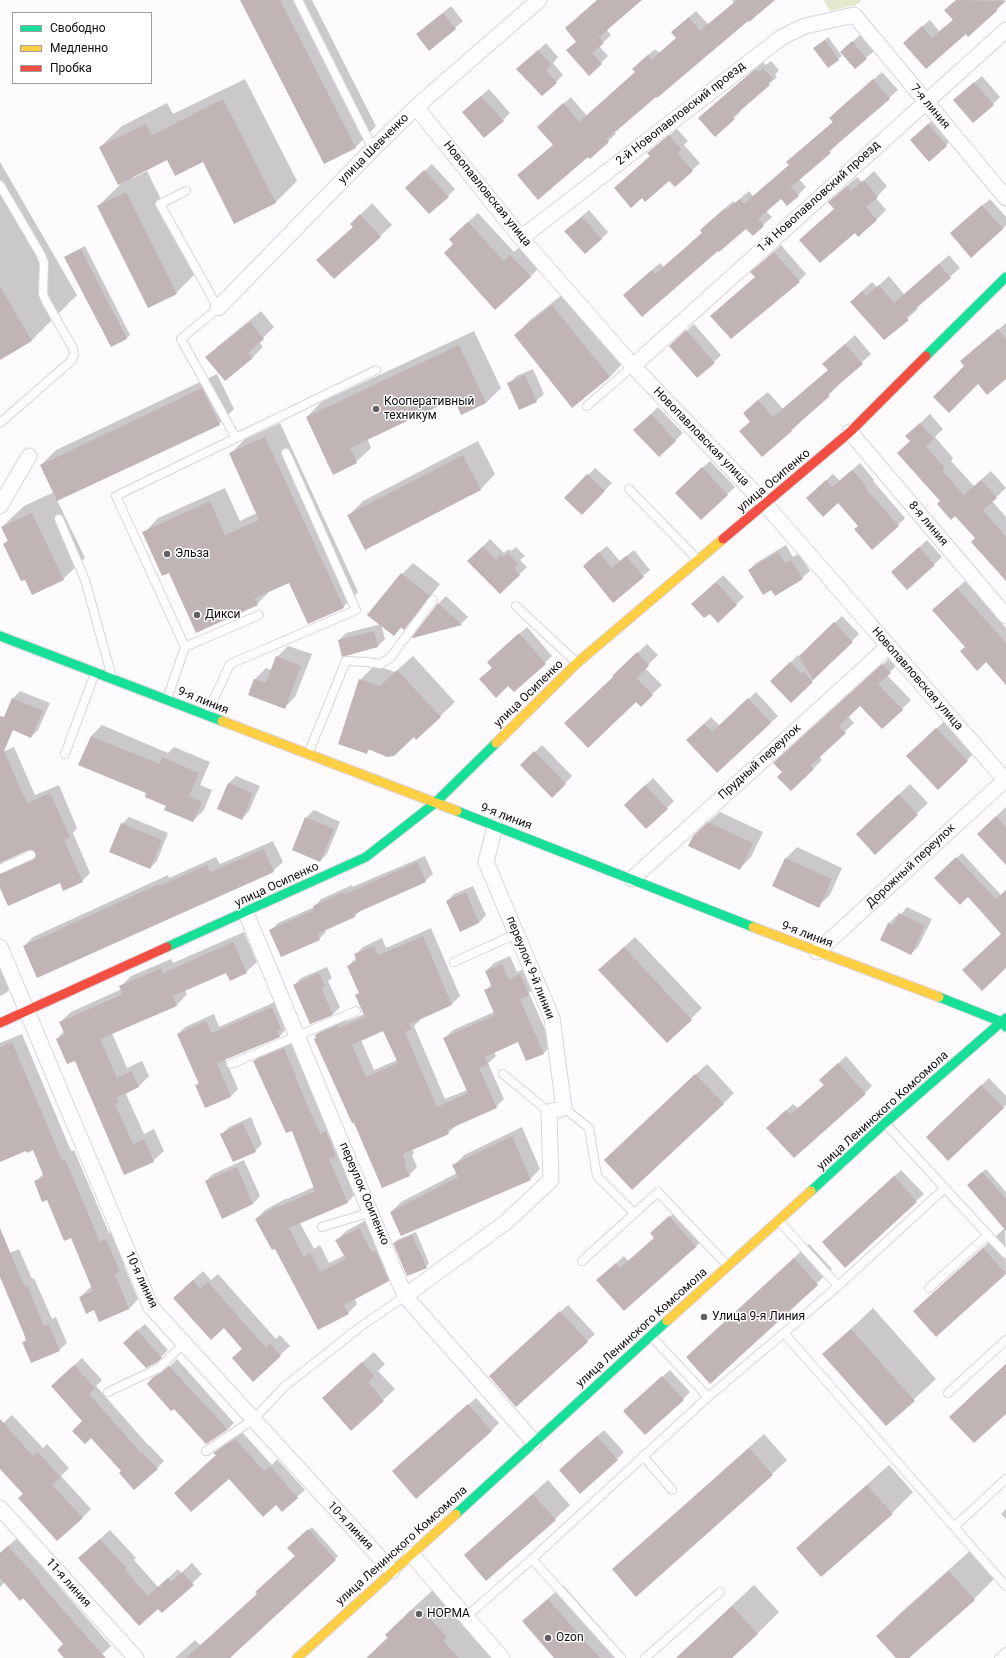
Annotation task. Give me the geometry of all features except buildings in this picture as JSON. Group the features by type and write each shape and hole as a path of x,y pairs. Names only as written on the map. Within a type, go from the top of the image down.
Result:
{"street":[{"name":"улица Шевченко","path":"218,308 372,149 538,0"},
{"name":"7-я линия","path":"854,15 1006,198"},
{"name":"2-й Новопавловский проезд","path":"521,238 782,37 805,26 854,15"},
{"name":"1-й Новопавловский проезд","path":"633,366 925,101 1006,30"},
{"name":"Новопавловская улица","path":"416,108 521,238 633,366 765,504 1005,781"},
{"name":"улица Осипенко","path":"0,1023 246,913 366,857 435,803 577,663 850,432 1006,277"},
{"name":"8-я линия","path":"850,432 1006,616"},
{"path":"0,506 29,456"},
{"name":"9-я линия","path":"0,636 167,699 817,952 1005,1023"},
{"name":"Прудный переулок","path":"632,879 889,646"},
{"name":"Дорожный переулок","path":"817,952 1005,781"},
{"name":"переулок 9-й линии","path":"495,826 486,862 552,1018 564,1108"},
{"name":"переулок Осипенко","path":"246,913 405,1296 534,1442"},
{"name":"10-я линия","path":"0,947 151,1307 392,1571"},
{"name":"улица Ленинского Комсомола","path":"297,1658 885,1123 1005,1023"},
{"path":"405,1296 506,1222 551,1180 548,1112 564,1108"},
{"name":"11-я линия","path":"0,1508 136,1658"},
{"path":"411,1554 502,1658"}],"lane":[{"path":"298,0 372,149"},
{"path":"0,185 41,255 44,263 43,294 73,348 74,355 71,361 0,423"},
{"path":"186,191 160,204 218,308 181,339 236,438"},
{"path":"587,406 633,366"},
{"path":"167,699 185,647 116,496 376,370"},
{"path":"206,715 230,664 356,610 286,453"},
{"path":"629,489 698,560"},
{"path":"58,519 84,580 113,679"},
{"path":"308,754 346,661 380,664 390,658 433,600"},
{"path":"516,606 577,663"},
{"path":"185,647 259,615"},
{"path":"65,754 95,673"},
{"path":"0,869 32,855"},
{"path":"454,962 516,934"},
{"path":"231,1064 356,1011"},
{"path":"503,1074 548,1112"},
{"path":"564,1108 589,1128 597,1176 634,1213"},
{"path":"885,1123 1006,1254"},
{"path":"466,1617 708,1397 838,1286 945,1188"},
{"path":"582,1261 658,1192 728,1266"},
{"path":"322,1227 371,1212"},
{"path":"778,1220 838,1286"},
{"path":"929,1288 988,1235"},
{"path":"206,1451 253,1420 284,1387 360,1327 405,1296"},
{"path":"784,1333 1006,1586"},
{"path":"651,1336 708,1397"},
{"path":"948,1393 1006,1340"},
{"path":"108,1392 159,1368 184,1343"},
{"path":"643,1456 672,1490"},
{"path":"954,1527 1006,1479"},
{"path":"532,1558 621,1658"},
{"path":"645,1658 720,1592"},
{"path":"999,1658 1006,1652"}],"green space":[{"path":"823,0 862,0 856,5 830,11"}],"traffic: fast":[{"path":"926,356 1006,277"},
{"path":"0,636 222,721"},
{"path":"167,947 366,857 435,803 496,743"},
{"path":"457,811 753,927"},
{"path":"939,997 1002,1022 1006,1027"},
{"path":"811,1191 885,1123 1006,1018"},
{"path":"456,1514 667,1321"}],"traffic: slow":[{"path":"496,743 577,663 723,539"},
{"path":"222,721 457,811"},
{"path":"753,927 939,997"},
{"path":"667,1321 811,1191"},
{"path":"297,1658 456,1514"}],"traffic: jam":[{"path":"723,539 850,432 926,356"},
{"path":"0,1023 167,947"}],"place":[{"name":"Кооперативный техникум","path":"376,409"},
{"name":"Эльза","path":"167,554"},
{"name":"Дикси","path":"197,615"},
{"name":"Улица 9-я Линия","path":"704,1317"},
{"name":"НОРМА","path":"419,1614"},
{"name":"Ozon","path":"548,1638"}]}
